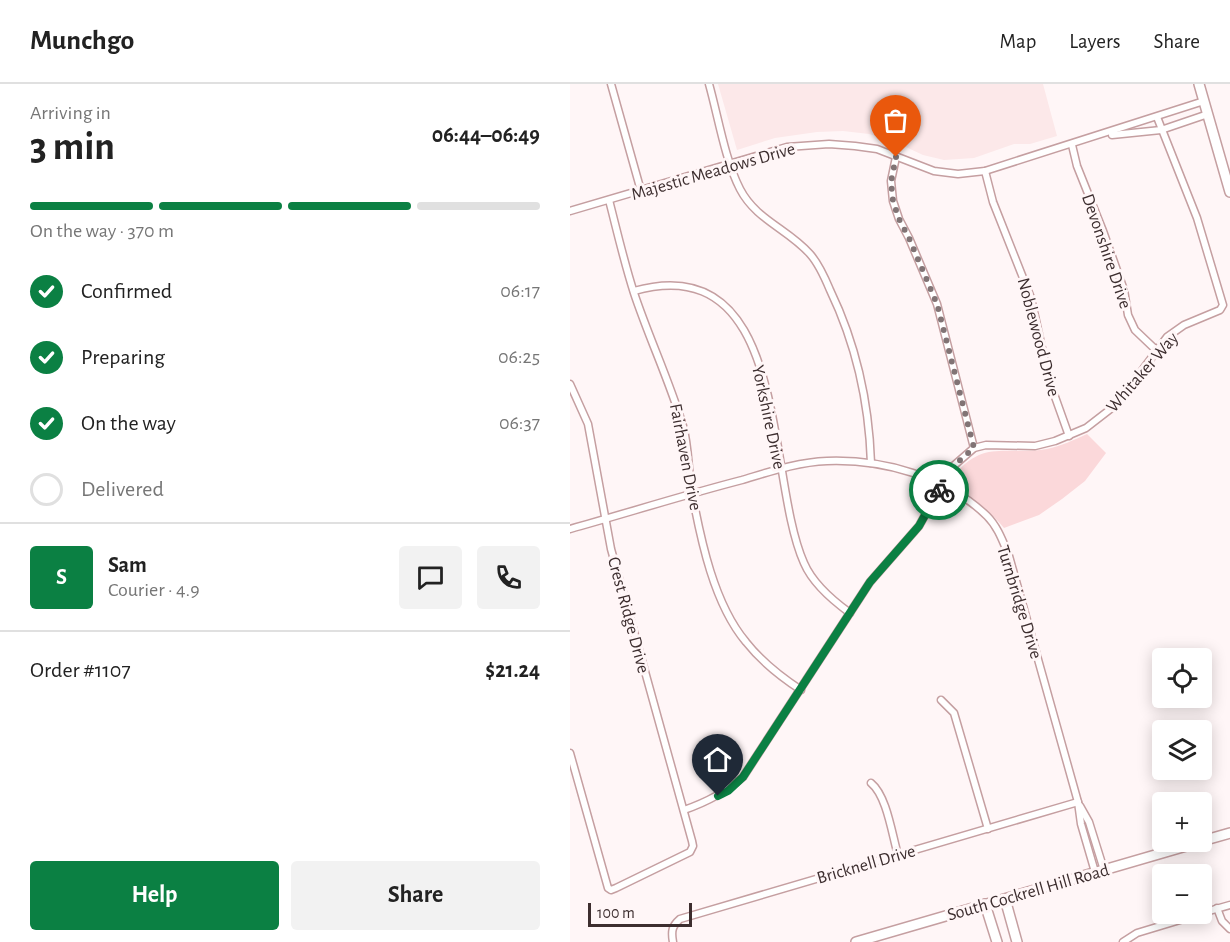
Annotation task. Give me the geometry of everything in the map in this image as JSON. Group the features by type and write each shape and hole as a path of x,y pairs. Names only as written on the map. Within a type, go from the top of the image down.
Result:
{"main road":[{"path":"1199,84 1230,192"},
{"name":"South Cockrell Hill Road","path":"1212,838 1230,833"},
{"name":"South Cockrell Hill Road","path":"856,942 1164,852"},
{"path":"1005,900 1017,942"},
{"path":"985,904 997,942"}],"street":[{"path":"611,84 640,191"},
{"path":"709,84 740,189 752,208 811,254 840,310 863,390 870,436 871,463"},
{"name":"Majestic Meadows Drive","path":"570,211 787,147 829,144 877,149 946,174 985,171 1204,101"},
{"name":"Majestic Meadows Drive","path":"1099,136 1161,130 1208,114"},
{"name":"Whitaker Way","path":"974,448 986,445 1035,446 1055,441 1086,428 1117,404 1167,336 1184,325 1220,310 1223,305 1197,218 1178,166 1161,130 1158,117"},
{"name":"Devonshire Drive","path":"1072,145 1077,166 1117,269 1128,315 1135,330 1156,350"},
{"path":"684,810 728,791 743,777 870,582 919,526 951,468 974,448 937,304 893,201 891,182 896,157"},
{"name":"Noblewood Drive","path":"985,171 993,202 1031,298 1049,380 1069,436"},
{"name":"Fairhaven Drive","path":"609,200 634,291 674,396 686,435 692,493 709,566 729,617 746,642 786,681 801,690"},
{"name":"Yorkshire Drive","path":"634,291 665,284 686,286 705,293 725,306 740,321 753,347 766,384 775,426 780,469 805,565 824,591 850,613"},
{"name":"Crest Ridge Drive","path":"570,384 588,424 604,519 622,593 684,810 693,846 690,852 611,890 606,884 570,753"},
{"name":"Turnbridge Drive","path":"570,529 780,469 826,461 871,463 904,471 942,484 969,501 988,517 1000,534 1009,556 1078,802 1089,822 1100,871"},
{"path":"941,700 954,713 988,829"},
{"path":"871,783 882,800 898,855"},
{"name":"Bricknell Drive","path":"673,942 671,932 680,919 1078,802"},
{"path":"1212,910 1230,905"},
{"path":"1217,908 1222,921 1230,930"},
{"path":"1123,942 1137,933 1166,924"}],"shaded area":[{"path":"718,84 1043,84 1057,136 1030,144 1014,144 974,158 944,160 923,155 893,141 869,134 843,131 775,138 737,150"},
{"path":"1087,434 1106,453 1085,481 1039,515 1004,528 987,510 954,484 952,478 963,466 985,453 1047,449"}],"way so far":[{"path":"896,157 891,182 893,201 937,304 974,448 951,468 939,490"}],"route":[{"path":"718,796 728,791 743,777 783,719 870,582 919,526 939,490"}]}
